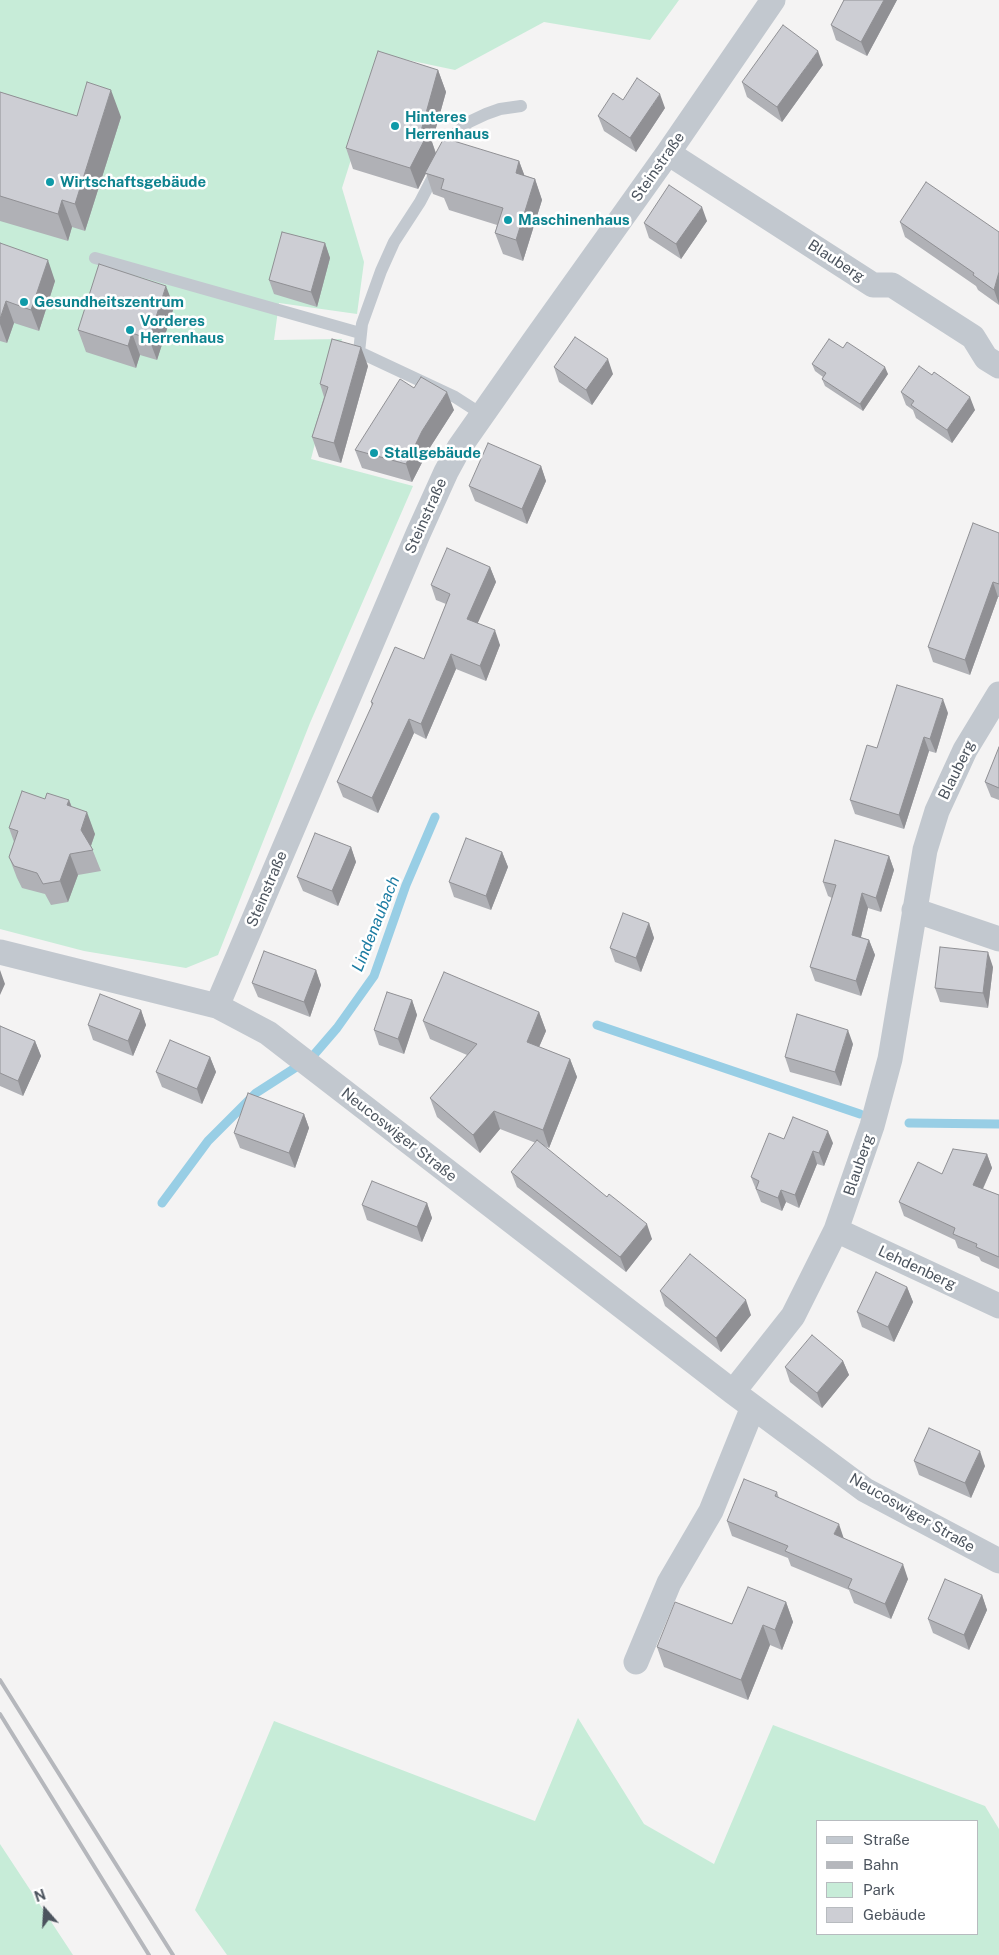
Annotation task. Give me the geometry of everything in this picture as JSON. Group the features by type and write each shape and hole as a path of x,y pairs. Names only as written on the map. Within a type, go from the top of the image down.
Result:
{"street":[{"name":"Steinstraße","path":"217,1006 418,534 450,464 459,448 668,153 773,0"},
{"name":"Blauberg","path":"668,153 873,285 892,285 973,337 986,358 999,366"},
{"name":"Blauberg","path":"733,1392 792,1316 836,1230 872,1126 890,1059 925,850 937,810 965,750 999,694"},
{"path":"914,910 999,939"},
{"name":"Neucoswiger Straße","path":"0,952 217,1006 268,1033 733,1392 865,1490 999,1561"},
{"name":"Lehdenberg","path":"836,1230 999,1306"},
{"path":"636,1662 669,1583 711,1511 754,1407"}],"lane":[{"path":"483,415 455,397 359,352 360,333 381,271 394,242 420,202 456,133 469,122 486,114 500,109 521,106"},
{"path":"95,258 360,333"}],"green space":[{"path":"0,0 679,0 650,40 544,22 455,70 384,55 342,188 364,262 357,314 279,303 274,340 342,339 311,459 413,486 310,723 218,955 186,968 84,951 0,929"},
{"path":"578,1718 644,1824 714,1864 773,1725 985,1806 999,1829 999,1955 227,1955 195,1910 274,1721 535,1821"},
{"path":"0,1844 73,1955 0,1955"}],"building":[{"path":"844,0 884,0 861,42 831,25"},
{"path":"783,25 818,51 777,107 742,82"},
{"name":"Hinteres Herrenhaus","path":"378,51 438,70 421,131 428,133 410,168 346,148"},
{"path":"637,78 660,94 630,138 598,116 613,93 623,100"},
{"name":"Wirtschaftsgebäude","path":"87,82 111,90 75,204 62,200 58,214 0,196 0,92 77,116"},
{"path":"444,138 519,161 516,173 535,179 516,240 495,233 503,208 441,189 444,179 425,173"},
{"path":"926,182 999,232 999,272 994,290 973,275 974,273 900,222"},
{"path":"669,185 702,207 676,244 644,223"},
{"path":"282,232 325,243 311,292 269,280"},
{"path":"0,243 48,260 31,310 6,301 0,319"},
{"path":"99,264 166,286 149,339 132,333 128,346 78,330"},
{"path":"575,337 608,359 586,390 554,367"},
{"path":"332,339 361,347 334,443 312,437 328,387 320,384"},
{"path":"829,339 843,348 847,342 885,367 860,404 822,379 826,373 812,364"},
{"path":"919,366 932,375 934,372 970,397 947,430 911,405 914,401 901,392"},
{"path":"421,377 447,392 422,431 406,464 355,450 400,379 414,388"},
{"path":"488,443 541,466 522,509 469,486"},
{"path":"973,523 999,533 999,584 993,582 965,660 928,647"},
{"path":"447,548 490,567 467,619 495,630 480,666 451,654 421,724 409,719 372,798 337,782 373,703 371,702 395,647 424,659 450,594 431,585"},
{"path":"897,685 943,699 930,739 924,737 899,815 850,800 867,745 877,748"},
{"path":"999,747 999,788 985,782"},
{"path":"22,791 45,799 47,793 69,800 67,805 87,812 81,830 93,850 70,854 60,881 43,884 37,873 14,866 9,857 18,831 9,828"},
{"path":"315,833 351,847 332,891 297,877"},
{"path":"466,838 502,852 486,896 449,882"},
{"path":"835,840 889,856 876,898 862,893 852,935 869,940 856,981 810,967 836,885 823,882"},
{"path":"623,913 649,923 636,958 610,948"},
{"path":"940,947 988,952 983,993 935,988"},
{"path":"264,951 316,970 304,1002 252,983"},
{"path":"444,972 539,1012 527,1042 570,1059 543,1130 494,1111 473,1135 430,1098 477,1044 423,1021"},
{"path":"387,992 412,1000 398,1039 374,1030"},
{"path":"100,994 141,1010 128,1041 88,1025"},
{"path":"797,1014 848,1030 835,1072 785,1057"},
{"path":"0,1026 35,1041 18,1081 0,1073"},
{"path":"170,1040 210,1057 197,1089 156,1072"},
{"path":"248,1093 304,1114 289,1153 234,1133"},
{"path":"793,1117 828,1131 819,1153 813,1151 795,1195 781,1190 778,1198 756,1189 759,1181 751,1177 769,1133 784,1139"},
{"path":"537,1140 607,1197 609,1194 647,1224 620,1257 511,1172"},
{"path":"953,1149 987,1154 973,1185 999,1195 999,1257 976,1247 977,1244 953,1234 955,1228 899,1202 918,1162 942,1174"},
{"path":"372,1181 427,1203 417,1227 362,1205"},
{"path":"690,1254 746,1300 716,1338 660,1291"},
{"path":"876,1272 907,1287 888,1327 857,1312"},
{"path":"812,1335 843,1361 817,1393 785,1367"},
{"path":"929,1428 980,1451 965,1483 914,1461"},
{"path":"744,1479 777,1492 775,1496 839,1524 834,1534 903,1564 885,1604 848,1588 852,1579 785,1551 788,1546 727,1521"},
{"path":"945,1579 982,1595 964,1635 928,1619"},
{"path":"748,1587 786,1602 775,1630 763,1625 741,1680 657,1647 675,1602 732,1624"}],"waterway":[{"name":"Lindenaubach","path":"162,1203 208,1141 256,1093 312,1057 337,1028 374,976 406,885 435,817"},
{"path":"597,1025 860,1114"},
{"path":"909,1123 999,1124"}],"railway":[{"path":"0,1680 173,1955"},
{"path":"0,1714 149,1955"}],"place":[{"name":"Hinteres Herrenhaus","path":"395,126"},
{"name":"Wirtschaftsgebäude","path":"50,182"},
{"name":"Maschinenhaus","path":"508,220"},
{"name":"Gesundheitszentrum","path":"24,302"},
{"name":"Vorderes Herrenhaus","path":"130,330"},
{"name":"Stallgebäude","path":"374,453"}]}
